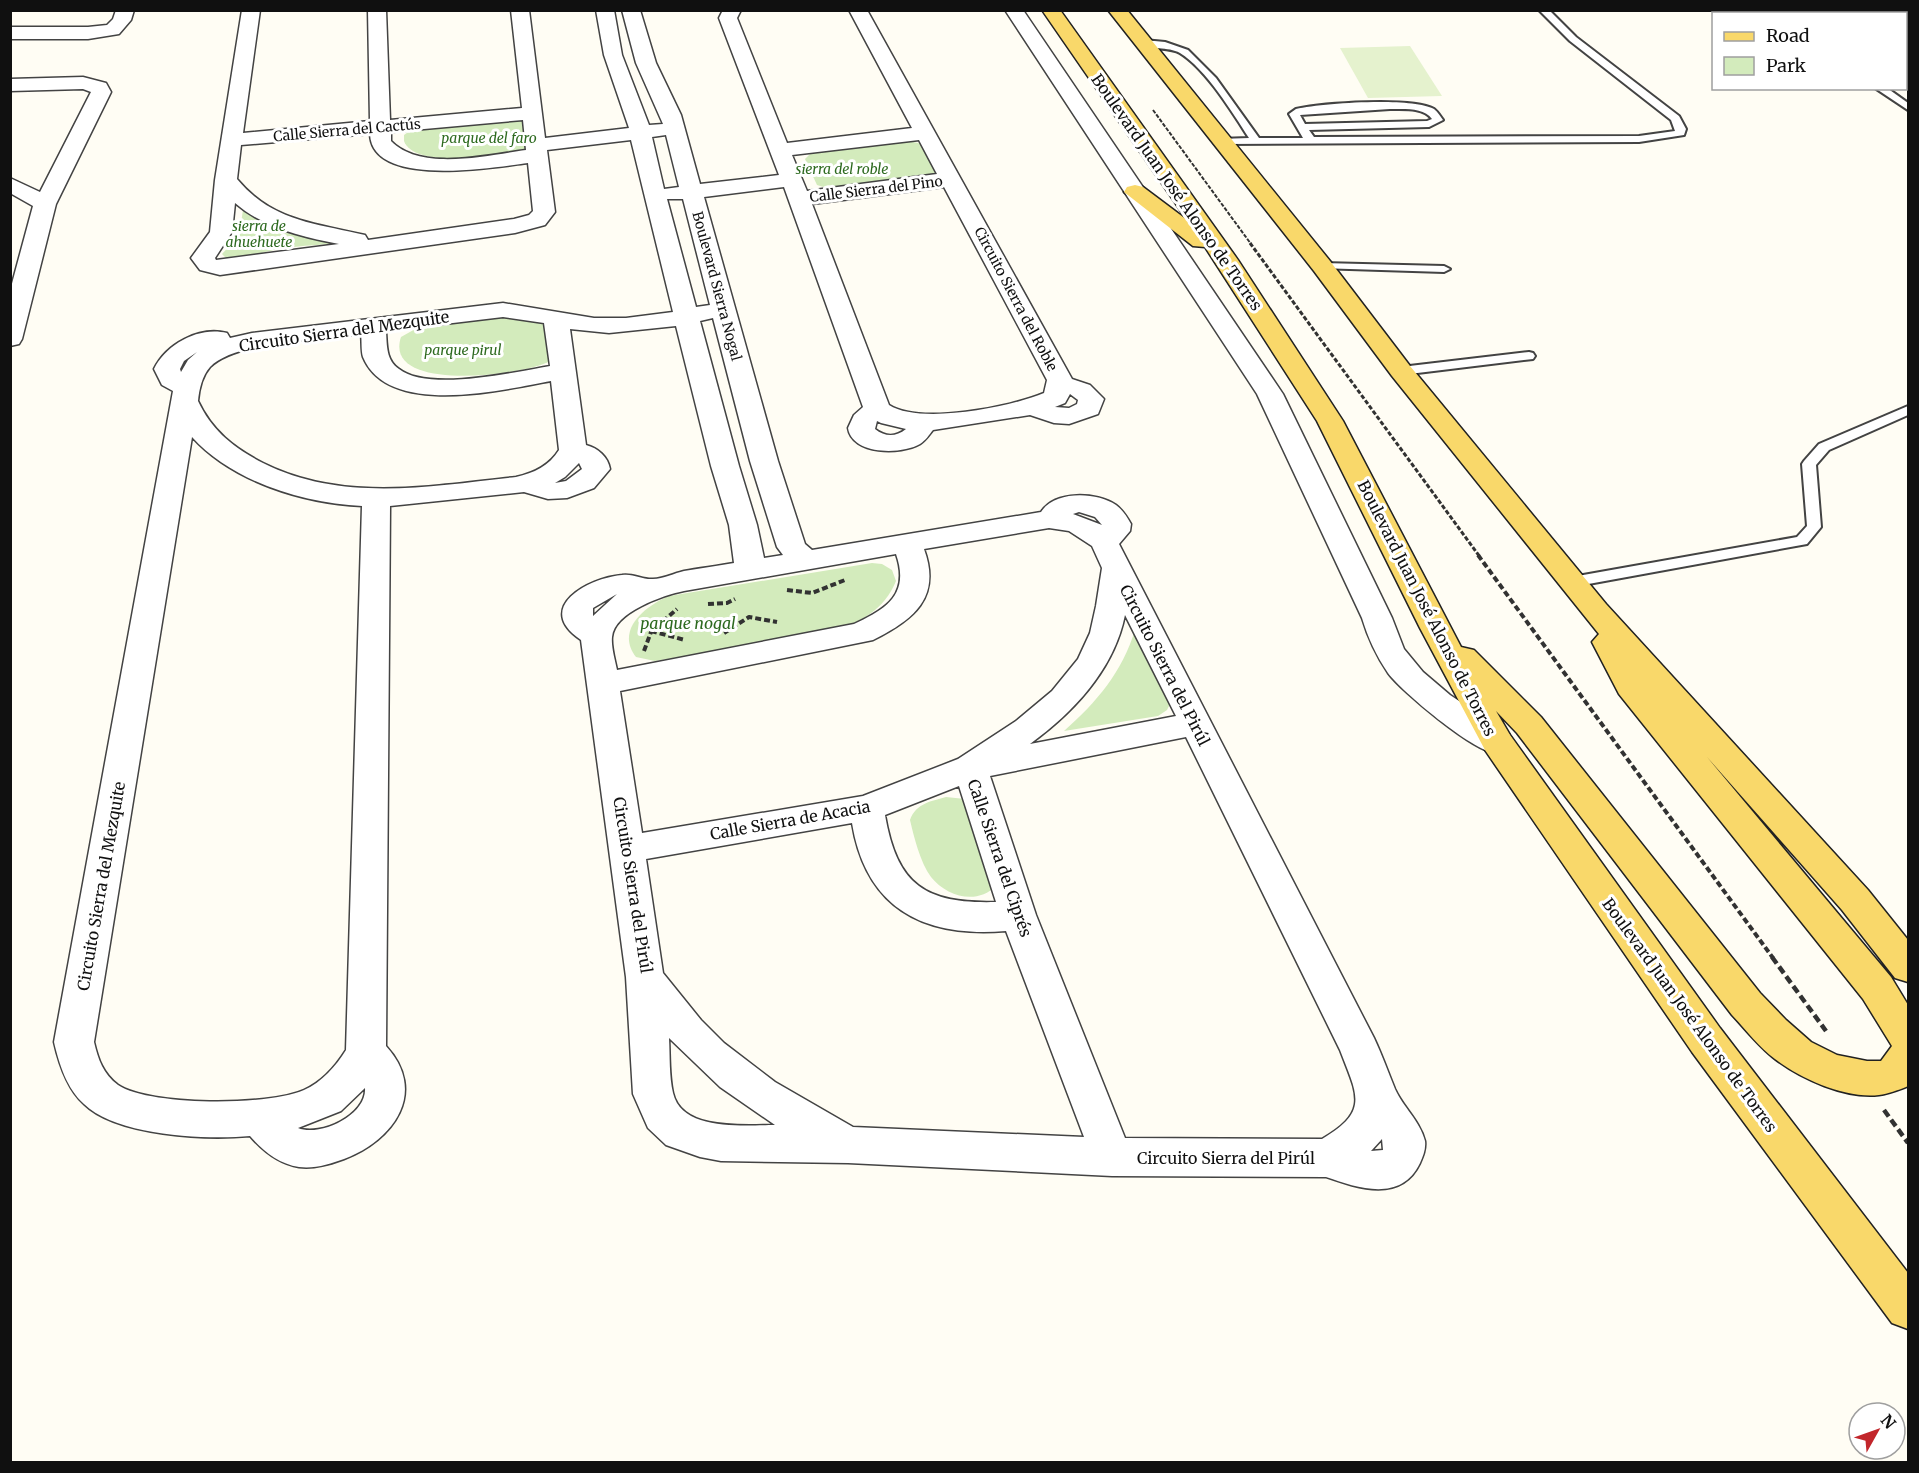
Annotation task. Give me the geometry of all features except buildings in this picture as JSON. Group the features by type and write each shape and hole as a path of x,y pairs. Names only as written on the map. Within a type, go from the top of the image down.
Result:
{"main road":[{"name":"Boulevard Juan José Alonso de Torres","path":"1051,10 1226,261 1330,421 1435,628 1497,742 1706,1040 1908,1308"},
{"path":"1117,10 1322,266 1401,371 1595,611 1874,922 1908,967"},
{"path":"1135,192 1226,261"},
{"path":"1595,611 1615,661 1630,686 1877,988 1908,1038"},
{"path":"1435,628 1529,724 1746,1004 1786,1046 1831,1070 1860,1079 1892,1075 1905,1062 1908,1053"}],"street":[{"path":"10,33 88,33 113,30 122,20 125,10"},
{"path":"251,10 220,232 203,258 213,267 232,267 515,226 527,233 536,233 554,229 560,225 559,216 544,212 520,10"},
{"path":"377,10 383,145 396,157 408,161 455,164 535,136 672,122"},
{"path":"605,10 613,55 639,126 725,466 743,525 749,552 749,569"},
{"name":"Boulevard Sierra Nogal","path":"631,10 646,63 672,122 764,461 792,548 805,560"},
{"name":"Circuito Sierra del Roble","path":"789,174 877,409 863,420 862,432 875,441 885,443 906,441 920,432 923,424 1033,407 1056,397 1061,385 952,179 858,10"},
{"path":"1014,10 1270,394 1391,653 1409,676 1428,694 1497,742"},
{"path":"723,12 789,174"},
{"path":"10,85 83,83 99,87 101,92 45,204 10,339"},
{"name":"Calle Sierra del Cactús","path":"233,140 382,127 535,136"},
{"name":"Calle Sierra del Pino","path":"789,174 926,133"},
{"name":"Calle Sierra del Pino","path":"653,188 789,174 952,179"},
{"path":"226,180 233,190 254,208 286,223 338,237 399,244"},
{"path":"10,184 45,204"},
{"name":"Circuito Sierra del Mezquite","path":"376,498 366,1051 384,1077 385,1095 377,1113 362,1130 342,1142 318,1149 297,1148 278,1137 260,1117 181,1119 148,1113 111,1102 92,1086 79,1067 74,1042 186,393 167,375 169,363 182,351 198,343 218,338 252,340 503,310 536,312 562,320 604,325 688,324"},
{"name":"Circuito Sierra del Mezquite","path":"372,327 372,353 377,364 391,377 407,383 453,387 562,361 596,344 688,324 726,319"},
{"path":"186,393 192,418 205,436 224,452 247,466 274,478 306,487 376,498 529,483 545,490 556,491 578,487 586,482 596,469 595,462 583,452 573,450 562,361 562,320"},
{"path":"1033,407 1064,416 1074,415 1089,408 1091,399 1087,393 1072,386 1061,385"},
{"name":"Circuito Sierra del Pirúl","path":"1049,519 1067,520 1082,525 1110,555 1360,1050 1376,1096 1403,1137 1405,1148 1401,1161 1381,1171 1362,1169 1326,1158 1112,1157 848,1145 790,1114 750,1089 684,1030 663,1004 645,977 596,636 582,626 578,616 579,607 586,597 611,585 626,584 651,589 749,569 906,543 1049,519"},
{"path":"603,683 862,633 885,623 905,606 914,589 917,577 914,559 906,543"},
{"name":"Calle Sierra del Ciprés","path":"1110,555 1106,632 1087,669 1059,705 1019,738 970,768 1018,915 1112,1157"},
{"name":"Calle Sierra de Acacia","path":"627,849 867,808 970,768 1194,724"},
{"path":"867,808 872,839 882,868 897,888 920,905 943,913 984,918 1018,915"},
{"path":"1874,922 1908,945"},
{"path":"645,977 652,1094 662,1115 681,1132 721,1143 848,1145"}],"lane":[{"path":"1222,141 1639,139 1680,133 1681,129 1675,118 1572,39 1543,10"},
{"path":"1144,44 1172,47 1186,53 1200,67 1256,141"},
{"path":"1883,90 1908,107"},
{"path":"1302,127 1429,124 1438,120 1432,112 1410,107 1300,111 1294,114 1302,127 1310,140"},
{"path":"1322,266 1444,269"},
{"path":"1401,371 1529,356"},
{"path":"1572,582 1802,541 1814,527 1809,464 1824,447 1908,410"}],"path":[{"path":"1149,105 1908,1143"},
{"path":"644,654 644,647 651,631 679,607"},
{"path":"716,638 749,617 759,617 783,624"},
{"path":"651,631 690,640"}],"green space":[{"path":"1410,46 1442,96 1368,98 1340,48"},
{"name":"parque del faro","path":"515,119 525,122 529,147 518,151 462,159 442,158 425,156 411,150 404,141 404,135 411,130"},
{"name":"sierra del roble","path":"908,141 923,144 939,170 937,176 833,190 817,185 805,159 811,153"},
{"name":"sierra de ahuehuete","path":"244,203 349,242 272,250 228,260 222,254 235,240 240,230"},
{"name":"parque pirul","path":"528,315 545,317 550,361 536,366 488,375 460,376 434,373 413,367 401,355 401,337 417,328"},
{"name":"parque nogal","path":"872,563 882,564 892,570 896,581 878,607 862,619 842,628 655,661 636,657 630,647 631,628 636,620 651,606 669,596"},
{"path":"1135,630 1171,702 1167,710 1158,716 1064,731 1098,697 1116,673"},
{"path":"946,797 965,799 996,886 988,892 971,897 954,894 945,890 927,871 910,820 920,806"}]}
